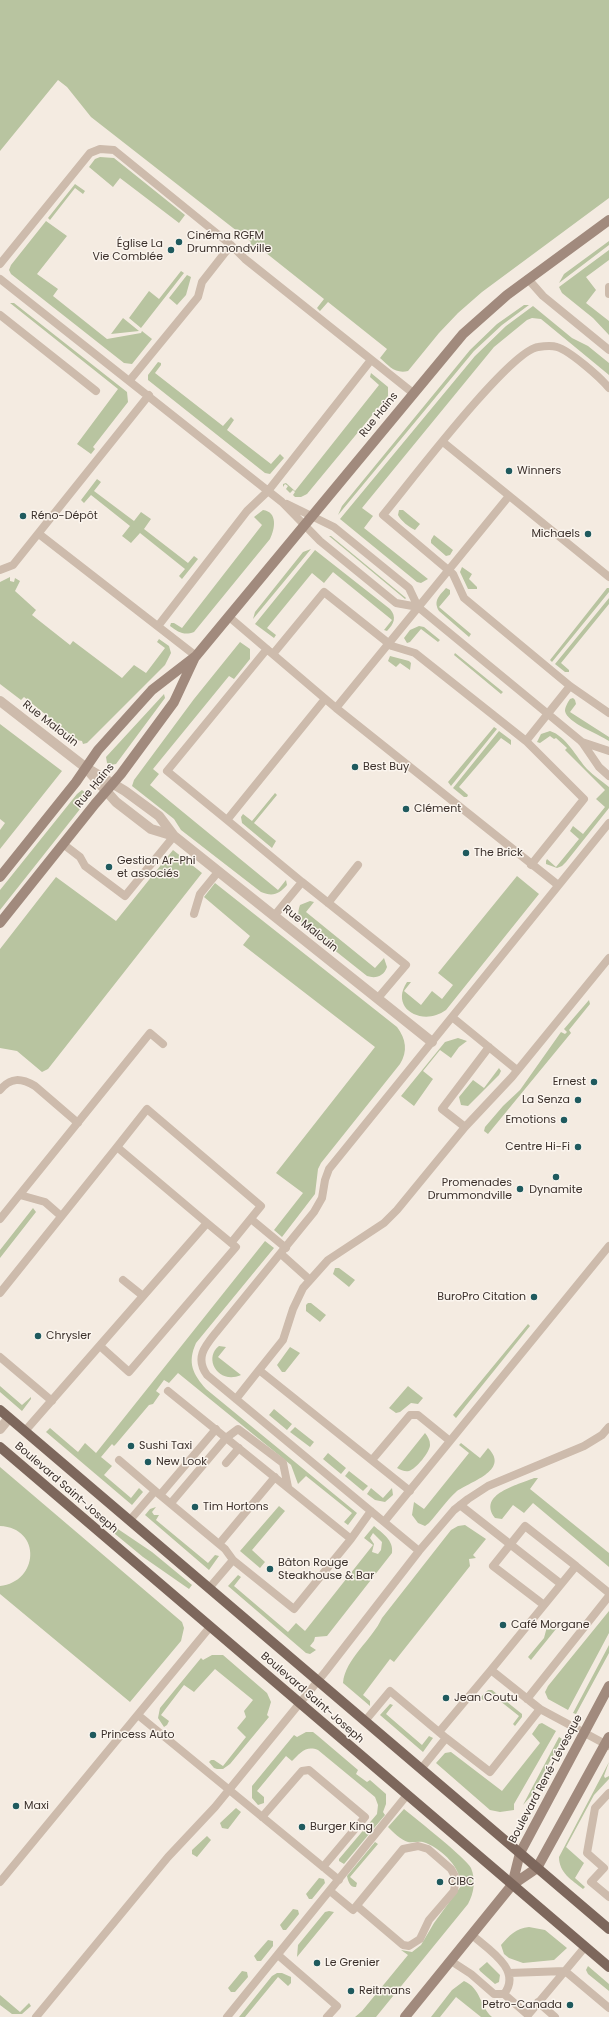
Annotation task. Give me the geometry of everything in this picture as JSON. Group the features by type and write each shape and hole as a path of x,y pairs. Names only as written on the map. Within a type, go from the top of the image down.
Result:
{"main road":[{"name":"Boulevard Saint-Joseph","path":"0,1410 319,1680 536,1868 609,1928"},
{"name":"Boulevard Saint-Joseph","path":"0,1447 512,1886 609,1967"}],"street":[{"name":"Rue Hains","path":"0,923 113,783 174,702 196,656 446,353 475,322 528,279 609,220"},
{"name":"Rue Hains","path":"0,877 76,782 85,767 152,690 196,656"},
{"name":"Rue Malouin","path":"0,701 85,767 113,783 159,816 174,836 432,1042"},
{"name":"Rue Malouin","path":"85,767 116,802 151,829 174,836"},
{"path":"0,1429 9,1418"},
{"name":"Boulevard René-Lévesque","path":"512,1886 520,1853 609,1686"},
{"name":"Boulevard René-Lévesque","path":"405,2017 512,1886 536,1868 608,1742"}],"lane":[{"path":"0,264 90,153 100,148 114,150 231,245 245,260 413,393"},
{"path":"130,380 198,297 202,282 231,245"},
{"path":"0,278 268,490 282,502 320,541 396,603 418,607"},
{"path":"528,279 543,296 609,350"},
{"path":"609,287 609,294"},
{"path":"0,315 96,391"},
{"path":"609,388 600,377 557,347 538,347 529,349 497,377 383,515 453,574 464,598 570,686 609,713"},
{"path":"158,626 247,511 268,490 371,360"},
{"path":"0,570 13,565 149,395"},
{"path":"443,442 609,577"},
{"path":"336,708 509,496"},
{"path":"282,502 334,527 408,588 418,607 582,742 599,767 609,776"},
{"path":"39,534 196,656"},
{"path":"378,998 406,965 167,771 324,592 392,646 415,653 526,741 584,799 531,864"},
{"path":"228,616 336,708 558,885"},
{"path":"526,741 570,686"},
{"path":"227,820 325,699"},
{"path":"582,742 609,751"},
{"path":"419,1551 207,1375 201,1365 201,1355 205,1346 283,1251 320,1203 330,1170 609,823"},
{"path":"63,844 80,857 85,866 125,896 174,836"},
{"path":"328,903 358,864"},
{"path":"194,914 200,894 218,872"},
{"path":"274,916 302,882"},
{"path":"236,1399 283,1340 297,1299 310,1280 328,1260 390,1218 465,1127 517,1070 609,958"},
{"path":"452,1017 517,1070"},
{"path":"0,1219 150,1033 163,1044"},
{"path":"465,1127 442,1108 489,1047"},
{"path":"0,1090 10,1081 22,1080 28,1082 78,1123"},
{"path":"0,1293 147,1109 261,1206 231,1243"},
{"path":"100,1346 129,1372 236,1247 117,1147"},
{"path":"20,1195 45,1202 61,1216"},
{"path":"251,1219 310,1280"},
{"path":"26,1432 207,1222"},
{"path":"384,1522 609,1246"},
{"path":"124,1280 143,1296"},
{"path":"0,1357 52,1401"},
{"path":"260,1370 410,1491"},
{"path":"168,1391 351,1539"},
{"path":"372,1460 410,1415 418,1416 450,1441"},
{"path":"36,2017 168,1856 229,1790 319,1680 419,1551 460,1505 502,1479 584,1446 602,1434 609,1427"},
{"path":"130,1520 158,1493 216,1429"},
{"path":"171,1503 226,1438 235,1430 240,1430 283,1463 288,1487"},
{"path":"226,1464 239,1448"},
{"path":"118,1460 219,1544 233,1560 294,1609 351,1539 371,1511"},
{"path":"219,1544 275,1477"},
{"path":"460,1505 561,1584"},
{"path":"527,1699 609,1595 576,1566 525,1526 493,1566 544,1605"},
{"path":"210,1587 233,1560"},
{"path":"439,1732 576,1566"},
{"path":"0,1882 210,1627"},
{"path":"491,1670 540,1709 584,1733 608,1742"},
{"path":"365,1721 390,1691 446,1738 490,1772 540,1709"},
{"path":"138,1715 339,1880"},
{"path":"421,1769 446,1738"},
{"path":"262,1817 302,1771 309,1770 365,1817 323,1867"},
{"path":"609,1793 595,1808 587,1853 604,1868 592,1882 609,1897"},
{"path":"227,2017 339,1880 349,1864 407,1795"},
{"path":"330,1891 353,1910 403,1849 418,1846 428,1849 451,1869 456,1878 454,1890 429,1920 420,1939 414,1944 403,1945 357,1906"},
{"path":"472,1935 492,1952 509,1973 510,1984 504,1994"},
{"path":"451,1961 471,1974 494,1994 504,1994 528,2015 585,1947"},
{"path":"278,1955 337,2006 327,2017"},
{"path":"509,1973 565,1971 609,2008"},
{"path":"538,2002 555,2017"}],"green space":[{"path":"0,0 609,0 609,198 482,292 458,313 439,333 408,371 399,371 389,366 380,358 387,349 328,302 320,311 317,308 324,299 256,245 249,254 245,251 251,242 91,117 67,87 58,80 0,151"},
{"path":"100,157 114,158 185,215 179,223 120,178 113,187 89,167 95,159"},
{"path":"75,184 85,191 83,194 75,188 50,220 48,218"},
{"path":"46,221 67,236 37,274 58,289 53,296 107,339 141,333 142,331 152,339 132,364 124,363 11,274 9,270 11,265"},
{"path":"609,241 609,245 559,283 564,274"},
{"path":"609,250 609,260 586,277 596,290 586,303 609,321 609,335 593,318 562,293 559,287"},
{"path":"181,271 184,273 141,328 129,318 149,291 159,299"},
{"path":"187,275 191,277 186,295 177,305 169,298"},
{"path":"10,303 14,303 127,392 128,402 93,447 95,449 91,454 77,444 118,389"},
{"path":"524,305 529,305 502,325 474,351 338,515 342,506 470,350 497,324"},
{"path":"533,306 572,338 588,346 609,363 609,375 541,319 532,318 527,320 494,347 362,508 373,516 364,528 428,579 421,583 417,582 340,519 475,356 506,326"},
{"path":"123,318 139,331 111,334"},
{"path":"158,362 161,363 161,365 155,373 223,426 231,417 234,420 227,430 271,464 280,454 284,458 270,474 265,473 148,380 148,375"},
{"path":"371,373 388,387 388,396 307,494 301,497 295,497 293,495 295,492 293,490 290,493 286,489 288,486 285,484 283,487 283,484 286,483 295,491 379,385 370,377"},
{"path":"97,479 101,482 94,491 134,521 141,512 151,519 144,529 188,563 194,556 198,559 182,579 179,576 185,569 140,533 131,543 122,536 130,526 91,495 84,503 81,500"},
{"path":"263,510 268,511 273,517 274,526 270,539 194,632 187,634 181,633 170,626 171,623 174,623 182,628 262,525 254,517"},
{"path":"399,510 403,510 420,524 415,530 401,519 398,515"},
{"path":"434,535 453,550 450,555 446,556 431,543"},
{"path":"329,536 331,536 406,598 405,599"},
{"path":"311,549 253,619 255,612 303,552"},
{"path":"315,550 390,609 394,620 387,631 384,630 392,620 333,572 324,583 312,573 267,628 276,635 274,638 255,624"},
{"path":"462,567 472,574 469,579 477,587 477,589 468,589 460,572"},
{"path":"10,577 10,581 14,582 15,578 20,581 15,591 36,610 32,615 70,645 73,641 122,678 134,665 146,673 165,648 157,642 159,639 169,646 171,653 165,665 87,743 83,744 82,741 77,740 24,697 21,700 0,684 0,582"},
{"path":"446,588 450,590 450,594 439,607 471,634 469,637 439,611 437,607 437,601"},
{"path":"607,588 609,588 609,592 552,662 550,660"},
{"path":"609,598 609,604 561,663 569,670 569,672 565,672 555,664"},
{"path":"419,626 424,627 440,640 438,642 421,629 410,642 407,643 404,638 410,630"},
{"path":"240,642 250,649 250,659 234,679 229,676 153,769 159,774 150,785 278,890 286,880 287,885 276,894 265,894 261,892 181,830 174,819 132,786 134,780 194,699"},
{"path":"455,653 503,692 501,694 454,655"},
{"path":"390,656 409,661 411,663 410,670 400,663 396,667 388,661"},
{"path":"164,694 165,698 116,764 110,765 107,763 106,757"},
{"path":"573,698 576,704 570,712 609,737 609,741 571,720 565,711 570,699"},
{"path":"0,724 62,771 0,849 0,830 5,823 0,819"},
{"path":"494,727 497,729 451,786 448,782"},
{"path":"499,731 511,740 511,745 501,738 459,787 468,795 467,797 464,797 453,788"},
{"path":"550,731 566,742 587,769 609,787 609,808 566,862 557,868 546,864 547,859 556,867 579,839 570,831 573,826 583,834 605,807 596,799 605,790 565,750 567,748 556,738 554,739 550,736 540,743 537,742 541,734"},
{"path":"82,790 88,795 88,799 0,910 0,890 77,794"},
{"path":"275,793 277,795 254,823 276,841 272,848 242,823 241,817 243,814 252,821"},
{"path":"173,850 202,873 48,1069 42,1072 17,1051 0,1048 0,949 56,877 116,921"},
{"path":"517,876 539,894 446,1010 437,1015 428,1017 419,1016 411,1012 405,1007 402,1000 403,992 407,982 411,982 404,991 421,1005 432,991 442,999 453,985 438,973"},
{"path":"215,883 397,1027 405,1045 403,1059 400,1064 321,1163 318,1169 315,1194 282,1237 274,1230 303,1193 276,1173 375,1047 243,945 250,936 204,897"},
{"path":"310,901 314,902 306,912 375,968 384,958 387,967 382,975 376,977 367,976 304,926 299,918 299,908 300,905"},
{"path":"589,1000 590,1004 569,1030 571,1033 488,1134 484,1131 485,1127 503,1106 520,1090 561,1032 565,1034 567,1032 564,1029"},
{"path":"458,1038 467,1041 459,1047 451,1058 440,1050 423,1071 433,1079 414,1106 401,1096 445,1042"},
{"path":"499,1068 501,1071 499,1075 468,1106 461,1105 459,1097 473,1080 484,1088"},
{"path":"33,1208 36,1212 0,1258 0,1250"},
{"path":"265,1241 274,1248 196,1343 192,1357 193,1368 206,1389 357,1513 348,1525 344,1522 352,1513 306,1476 298,1484 291,1465 178,1373 169,1383 164,1380 156,1391 160,1394 153,1404 149,1405 116,1444 114,1446 112,1444 101,1457 112,1466 104,1475 131,1498 139,1488 143,1492 132,1505 46,1432 50,1428 78,1452 85,1443 96,1453"},
{"path":"335,1268 339,1268 355,1280 349,1287 333,1274"},
{"path":"311,1303 326,1315 320,1322 306,1311 306,1305"},
{"path":"528,1324 530,1326 456,1418 453,1415"},
{"path":"219,1346 226,1347 218,1357 241,1375 233,1377 226,1376 215,1369 212,1357 214,1351"},
{"path":"290,1347 300,1353 285,1372 282,1372 277,1365"},
{"path":"0,1386 22,1405 31,1397 31,1399 22,1411 0,1392"},
{"path":"408,1386 423,1398 418,1404 411,1403 400,1412 396,1413 389,1408"},
{"path":"274,1409 292,1424 287,1430 269,1415"},
{"path":"295,1427 314,1442 310,1447 290,1432"},
{"path":"425,1433 429,1439 430,1445 428,1452 422,1460 409,1471 404,1471 397,1468"},
{"path":"461,1443 480,1458 488,1448 494,1456 494,1463 491,1469 485,1475 456,1492 425,1526 418,1523 412,1515 414,1502 424,1509 469,1453 459,1445"},
{"path":"328,1453 346,1468 341,1474 323,1459"},
{"path":"0,1467 182,1622 184,1628 181,1641 130,1702 0,1594 0,1586 13,1582 22,1575 28,1566 30,1555 29,1545 23,1536 14,1529 0,1526"},
{"path":"349,1471 368,1486 363,1491 345,1476"},
{"path":"534,1478 538,1478 530,1489 609,1553 609,1567 533,1503 524,1513 513,1505 502,1519 495,1518 491,1510 491,1503 495,1497 510,1487"},
{"path":"371,1488 383,1498 392,1488 393,1495 385,1502 375,1500 367,1494"},
{"path":"279,1506 285,1511 252,1550 265,1562 260,1568 240,1551"},
{"path":"156,1507 152,1512 154,1515 159,1515 156,1520 208,1563 215,1555 219,1556 209,1570 145,1515 150,1509"},
{"path":"112,1525 152,1552 192,1585 189,1589 143,1557 109,1529"},
{"path":"465,1525 486,1539 473,1555 476,1558 469,1559 470,1566 394,1662 390,1659 363,1695 370,1701 370,1706 343,1683 349,1666 378,1626 382,1618 451,1530 458,1526"},
{"path":"374,1526 384,1534 391,1544 392,1553 327,1636 315,1637 310,1646 316,1650 310,1654 306,1653 228,1586 238,1575 241,1577 234,1586 288,1632 296,1623 305,1631 373,1545 364,1538","holes":["373,1533 382,1542 381,1550 378,1554 372,1552 374,1544 370,1538"]},
{"path":"609,1611 609,1633 568,1710 548,1699 545,1692 548,1686"},
{"path":"548,1623 556,1629 531,1660 528,1657 544,1638"},
{"path":"609,1645 609,1653 576,1714 573,1713"},
{"path":"212,1655 223,1655 267,1693 271,1702 267,1715 269,1717 230,1764 223,1769 214,1768 209,1762 214,1760 223,1766 246,1737 237,1728 246,1717 244,1711 253,1700 215,1669 194,1692 184,1685 161,1715 169,1721 167,1725 164,1727 158,1718 160,1708 201,1658 203,1660"},
{"path":"488,1690 492,1690 522,1714 522,1717 515,1726 513,1724 519,1716 490,1693 483,1700 480,1698"},
{"path":"390,1704 393,1705 386,1714 422,1745 429,1736 433,1738 423,1752 380,1715"},
{"path":"542,1723 556,1731 514,1804 514,1810 500,1812 490,1810 436,1763 445,1753 451,1752 502,1791 540,1743 532,1734 539,1724"},
{"path":"306,1732 313,1732 358,1770 356,1774 367,1782 370,1780 386,1794 386,1804 383,1812 385,1815 344,1864 339,1861 339,1859 377,1814 378,1805 375,1797 318,1750 310,1748 307,1749 292,1761 286,1756 257,1791 264,1797 264,1803 258,1805 252,1798 252,1786 294,1735 297,1737"},
{"path":"559,1737 562,1739 531,1796 523,1805"},
{"path":"609,1762 604,1776 605,1778 609,1776 609,1779 594,1795 566,1847 584,1863 575,1878 585,1887 583,1889 564,1872 561,1867 559,1857"},
{"path":"236,1808 241,1812 228,1829 222,1828 220,1823"},
{"path":"404,1809 467,1863 473,1873 473,1891 468,1904 376,2017 355,2017 362,2011 408,1955 401,1950 412,1952 421,1945 434,1923 461,1886 458,1873 454,1866 439,1850 424,1842 405,1841 397,1836 388,1827"},
{"path":"207,1836 211,1840 197,1857 192,1854 192,1850"},
{"path":"375,1842 378,1844 350,1877 357,1883 356,1887 354,1887 349,1882 347,1876"},
{"path":"319,1878 324,1879 325,1883 312,1899 309,1899 306,1894"},
{"path":"293,1909 298,1910 299,1914 286,1930 283,1930 280,1925"},
{"path":"325,1912 334,1912 297,1957 298,1945"},
{"path":"529,1927 545,1930 567,1948 554,1960 523,1963 509,1958 504,1954 501,1945 520,1929"},
{"path":"268,1940 273,1941 273,1946 261,1961 257,1961 254,1956"},
{"path":"487,1962 500,1975 499,1982 495,1984 479,1969"},
{"path":"588,1966 609,1984 609,1991 588,1974 586,1970"},
{"path":"242,1971 247,1972 248,1977 235,1992 231,1992 228,1988"},
{"path":"277,1973 282,1973 291,1977 291,1983 288,1986 278,1977 245,2017 239,2017 272,1976"},
{"path":"464,1981 474,1988 488,2013 492,2017 481,2017 456,1997 440,2017 431,2017 452,1990"},
{"path":"0,1995 20,2012 29,2003 31,2006 22,2014 12,2014 0,2005"}],"place":[{"name":"Cinéma RGFM Drummondville","path":"179,242"},
{"name":"Église La Vie Comblée","path":"171,250"},
{"name":"Winners","path":"509,471"},
{"name":"Réno-Dépôt","path":"23,516"},
{"name":"Michaels","path":"588,534"},
{"name":"Best Buy","path":"355,767"},
{"name":"Clément","path":"406,809"},
{"name":"The Brick","path":"466,853"},
{"name":"Gestion Ar-Phi et associés","path":"109,867"},
{"name":"Ernest","path":"594,1082"},
{"name":"La Senza","path":"578,1100"},
{"name":"Emotions","path":"564,1120"},
{"name":"Centre Hi-Fi","path":"578,1147"},
{"name":"Dynamite","path":"556,1177"},
{"name":"Promenades Drummondville","path":"520,1189"},
{"name":"BuroPro Citation","path":"534,1297"},
{"name":"Chrysler","path":"38,1336"},
{"name":"Sushi Taxi","path":"131,1446"},
{"name":"New Look","path":"148,1462"},
{"name":"Tim Hortons","path":"195,1507"},
{"name":"Bâton Rouge Steakhouse & Bar","path":"270,1569"},
{"name":"Café Morgane","path":"503,1625"},
{"name":"Jean Coutu","path":"446,1698"},
{"name":"Princess Auto","path":"93,1735"},
{"name":"Maxi","path":"16,1806"},
{"name":"Burger King","path":"302,1827"},
{"name":"CIBC","path":"440,1882"},
{"name":"Le Grenier","path":"317,1963"},
{"name":"Reitmans","path":"351,1991"},
{"name":"Petro-Canada","path":"570,2005"}]}
